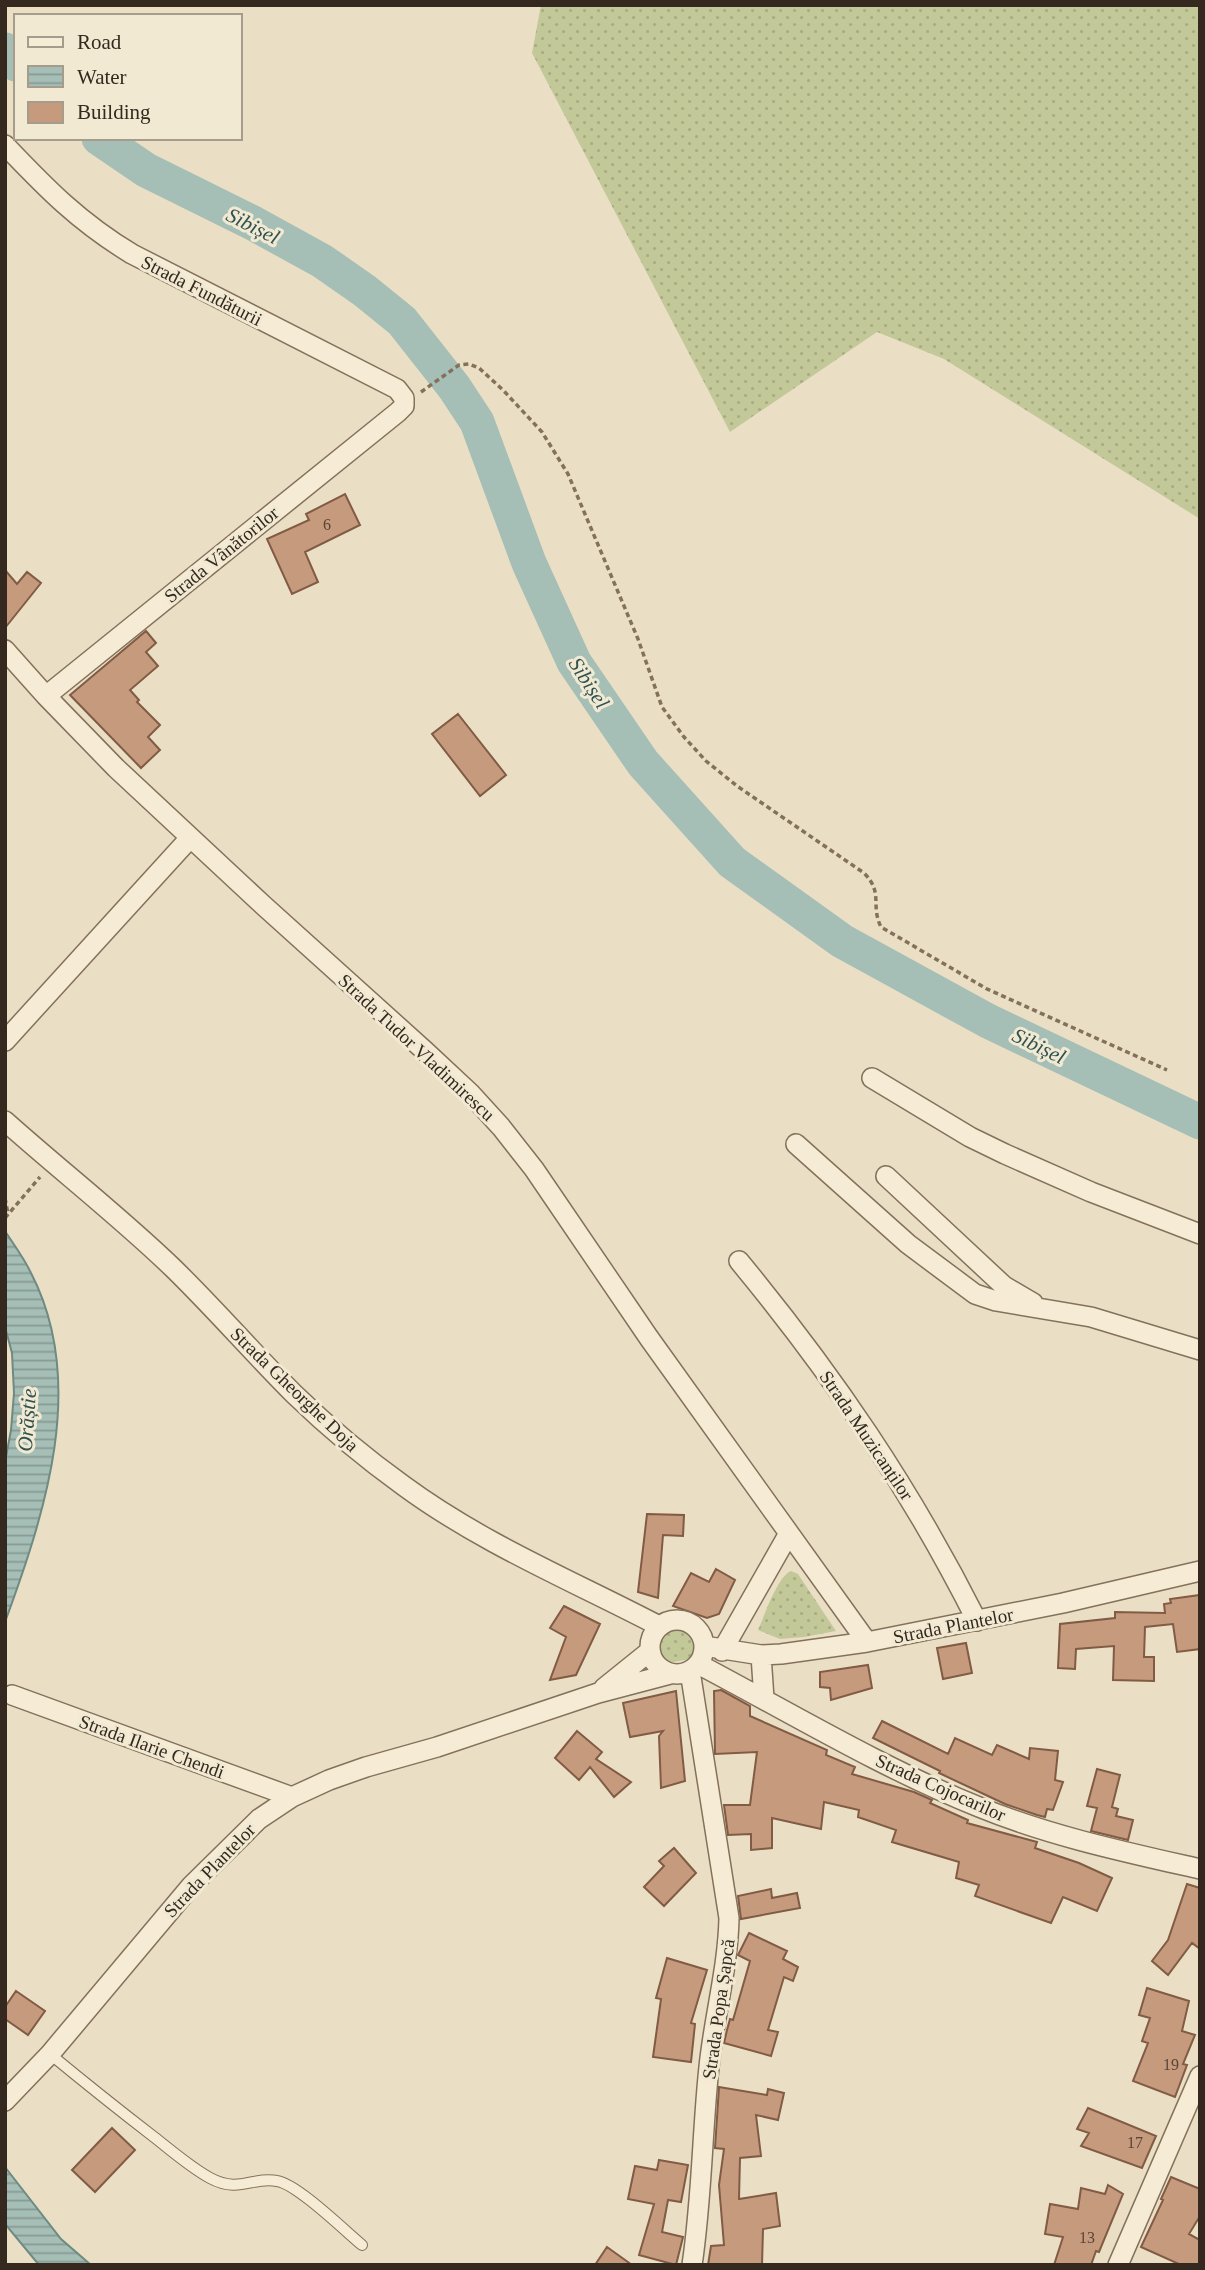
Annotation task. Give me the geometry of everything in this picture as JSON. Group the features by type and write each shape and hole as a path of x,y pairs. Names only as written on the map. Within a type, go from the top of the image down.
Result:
{"street":[{"name":"Strada Fundăturii","path":"5,145 44,186 97,232 132,254 397,389 404,398 404,406 398,412"},
{"name":"Strada Vânătorilor","path":"46,696 398,412"},
{"name":"Strada Tudor Vladimirescu","path":"5,650 82,735 190,838 470,1093 501,1127 534,1169 649,1338 867,1642"},
{"path":"5,1041 190,838"},
{"path":"872,1077 970,1137 1005,1154 1104,1197 1200,1234"},
{"name":"Strada Gheorghe Doja","path":"5,1121 146,1242 294,1394 367,1458 406,1488 483,1538 659,1626"},
{"path":"796,1144 867,1209 952,1279 975,1294 996,1301 1091,1317 1200,1350"},
{"path":"886,1176 1004,1286 1042,1308"},
{"name":"Strada Muzicanților","path":"739,1261 794,1329 876,1444 944,1554 977,1621"},
{"path":"704,1658 699,1630 692,1624 676,1619 659,1626 653,1633 650,1651 656,1665 670,1674 684,1674 704,1658 788,1535"},
{"name":"Strada Plantelor","path":"704,1658 781,1654 867,1642 1063,1603 1200,1571"},
{"name":"Strada Plantelor","path":"598,1693 650,1651"},
{"path":"761,1655 764,1699"},
{"name":"Strada Cojocarilor","path":"704,1658 764,1699 907,1774 980,1808 1071,1838 1200,1869"},
{"name":"Strada Popa Șapcă","path":"692,2265 702,2187 709,2066 729,1948 729,1918 704,1658"},
{"name":"Strada Plantelor","path":"5,2101 50,2054 191,1886 260,1819 292,1797 366,1767 437,1747 598,1693 670,1674"},
{"name":"Strada Ilarie Chendi","path":"12,1695 292,1797"},
{"path":"1118,2265 1200,2076"}],"lane":[{"path":"50,2054 195,2169 229,2185 244,2185 262,2180 279,2181 298,2192 362,2245"}],"path":[{"path":"417,394 459,365 469,364 479,368 503,390 542,432 568,474 638,639 662,707 706,761 874,883 876,917 881,927 987,989 1167,1070"},
{"path":"7,1216 54,1162"},
{"path":"5,1198 7,1216"}],"green space":[{"path":"541,5 1200,5 1200,519 944,359 877,332 730,432 532,53"},
{"path":"791,1571 798,1574 836,1631 780,1639 758,1630 776,1588"},
{"path":"677,1627 694,1638 695,1658 664,1664 658,1652 657,1641 664,1633"}],"water":[{"name":"Orăștie","path":"5,1231 28,1267 48,1315 57,1359 58,1403 46,1493 5,1622 5,1462 14,1393 12,1353 5,1327"},
{"path":"5,2167 61,2239 91,2265 39,2265 5,2224"}],"building":[{"path":"345,494 360,525 305,552 318,582 292,594 267,539 309,520 306,514"},
{"path":"5,570 17,584 27,572 41,583 5,628"},
{"path":"146,631 156,643 146,652 158,666 130,690 139,700 137,702 160,725 148,737 160,750 141,768 70,695"},
{"path":"458,714 506,775 480,796 432,734"},
{"path":"647,1514 684,1515 683,1536 663,1535 658,1598 638,1592"},
{"path":"716,1569 735,1580 719,1614 707,1618 673,1606 691,1573 709,1582"},
{"path":"1200,1595 1200,1649 1177,1652 1173,1624 1145,1627 1144,1657 1154,1657 1154,1681 1113,1680 1114,1646 1076,1649 1075,1669 1058,1668 1060,1624 1115,1618 1115,1612 1165,1613 1164,1604 1171,1603 1170,1599"},
{"path":"564,1606 600,1624 576,1675 550,1680 566,1637 550,1628"},
{"path":"966,1643 972,1673 943,1679 937,1648"},
{"path":"868,1665 872,1688 831,1700 830,1688 820,1687 820,1672"},
{"path":"721,1690 750,1706 750,1716 827,1750 826,1755 855,1767 852,1774 914,1792 932,1800 930,1803 968,1820 967,1823 1037,1842 1035,1848 1112,1878 1097,1911 1063,1897 1051,1923 975,1896 979,1885 956,1878 959,1862 892,1842 896,1830 858,1817 859,1810 824,1802 821,1829 772,1818 772,1848 751,1850 751,1834 728,1835 724,1805 750,1805 757,1752 715,1754 714,1691"},
{"path":"676,1691 685,1781 661,1788 659,1736 663,1731 630,1737 623,1703"},
{"path":"882,1721 948,1754 955,1738 992,1755 997,1745 1029,1759 1030,1748 1058,1751 1055,1780 1063,1782 1053,1810 1047,1809 1045,1817 1037,1815 1005,1804 939,1773 940,1771 873,1738"},
{"path":"577,1731 602,1752 596,1759 631,1782 614,1797 590,1767 579,1780 555,1758"},
{"path":"1097,1769 1120,1775 1112,1807 1118,1809 1116,1816 1133,1820 1128,1840 1091,1831 1097,1808 1087,1806"},
{"path":"674,1848 696,1873 664,1906 644,1887 664,1866 659,1861"},
{"path":"1187,1884 1200,1888 1200,1949 1192,1943 1168,1975 1152,1961 1168,1940"},
{"path":"771,1889 772,1898 797,1893 800,1908 741,1919 738,1896"},
{"path":"749,1933 787,1951 783,1959 798,1967 793,1981 784,1977 768,2030 778,2032 771,2056 724,2043 750,1961 738,1955"},
{"path":"667,1958 707,1970 691,2023 695,2024 691,2062 653,2057 661,1999 656,1998"},
{"path":"1147,1988 1189,2001 1182,2031 1195,2035 1183,2064 1187,2065 1175,2097 1133,2081 1148,2043 1142,2041 1150,2018 1139,2015"},
{"path":"16,1991 45,2011 28,2035 5,2019 5,2007"},
{"path":"719,2087 767,2095 768,2089 784,2093 778,2120 756,2115 761,2156 740,2158 739,2199 776,2193 780,2226 763,2229 762,2265 708,2265 711,2246 724,2245 719,2185 724,2149 715,2148"},
{"path":"1088,2108 1156,2136 1142,2168 1081,2146 1089,2133 1077,2129"},
{"path":"112,2128 135,2150 95,2192 72,2170"},
{"path":"659,2160 688,2165 681,2202 668,2200 662,2232 683,2237 676,2265 639,2255 654,2204 628,2199 635,2166 657,2170"},
{"path":"1171,2177 1200,2189 1200,2216 1189,2234 1200,2240 1200,2265 1181,2265 1141,2247"},
{"path":"1108,2185 1123,2194 1091,2265 1054,2265 1063,2237 1045,2234 1050,2204 1078,2209 1081,2188 1105,2194"},
{"path":"607,2247 632,2265 595,2265"}],"waterway":[{"name":"Sibișel","path":"5,50 14,61"},
{"name":"Sibișel","path":"102,140 146,170 322,261 402,321 454,387 477,422 529,563 574,662 643,763 732,862 842,941 988,1021 1200,1122"}]}
